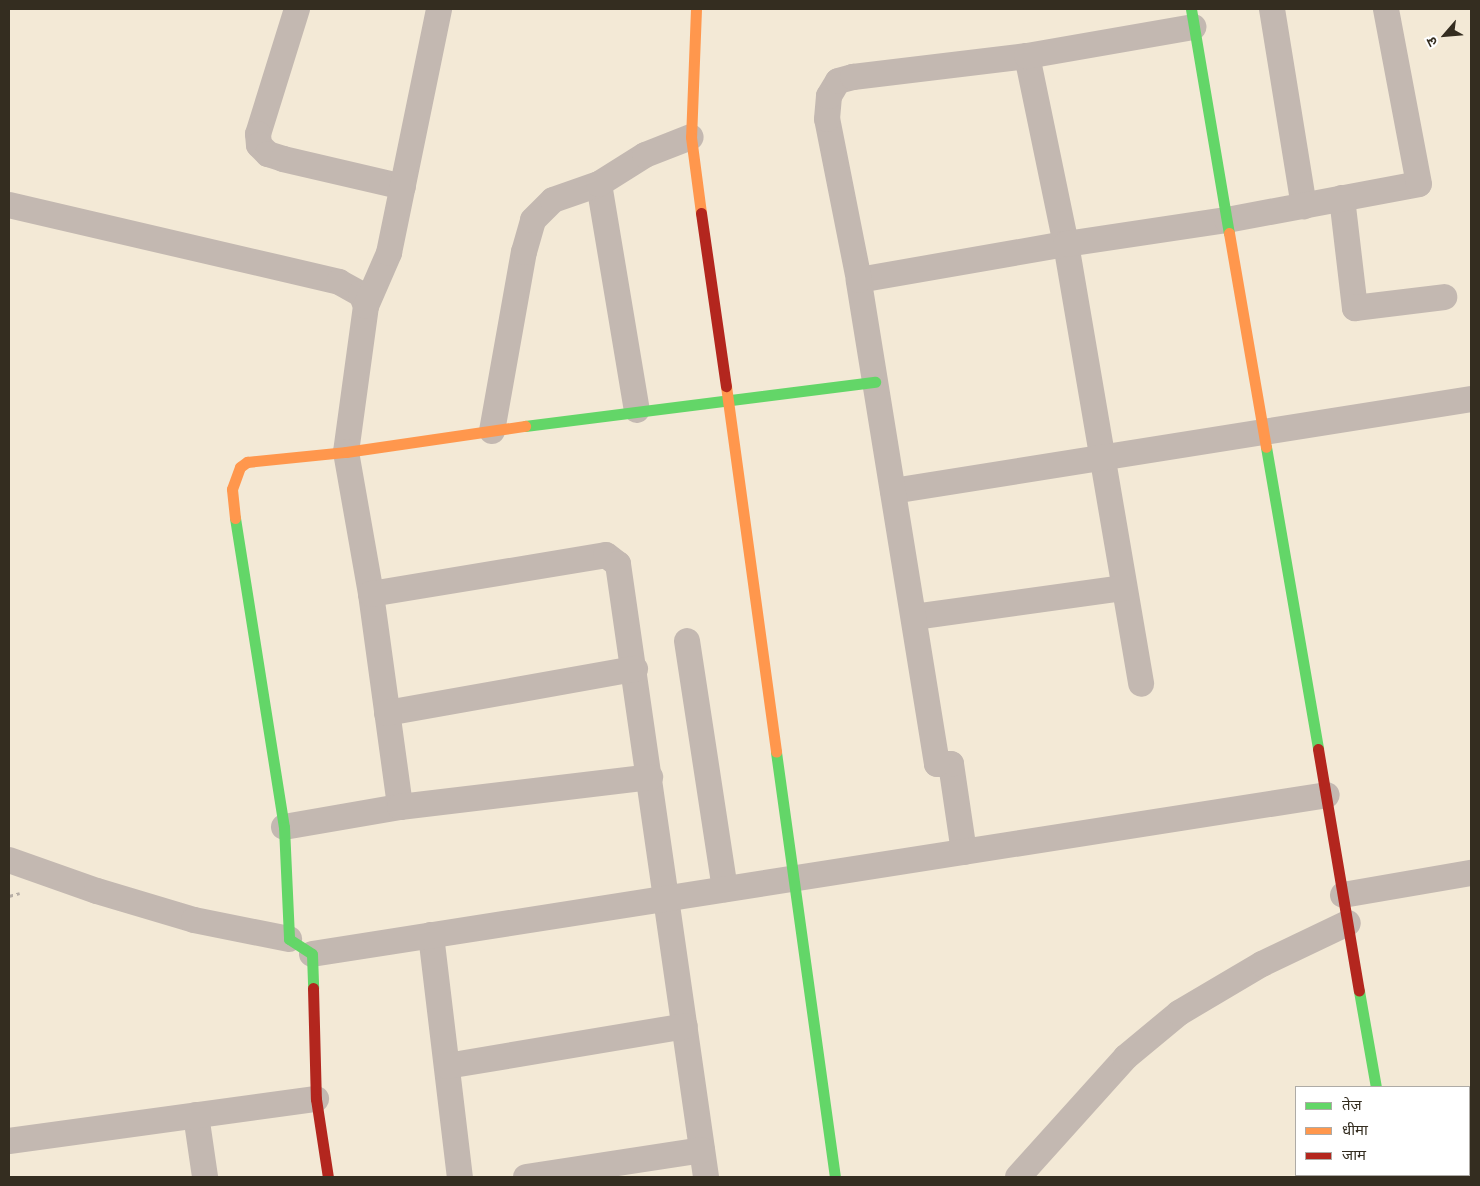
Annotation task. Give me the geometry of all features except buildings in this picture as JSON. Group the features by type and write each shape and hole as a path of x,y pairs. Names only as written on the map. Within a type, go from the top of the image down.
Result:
{"street":[{"path":"297,9 258,134 259,145 268,154 283,159 403,187"},
{"path":"400,807 371,594 346,452 366,306 389,253 439,9"},
{"path":"696,9 691,137 835,1177"},
{"path":"1272,9 1304,206"},
{"path":"859,280 1066,244 1227,220 1419,184 1386,9"},
{"path":"964,852 951,764 937,764 859,280 827,118 829,96 838,81 1028,56 1192,18 1376,1086"},
{"path":"1028,56 1066,244 1104,458 1141,684"},
{"path":"492,431 524,252 533,220 553,200 599,184 637,159 691,137"},
{"path":"599,184 637,410"},
{"path":"1342,198 1355,308 1444,297"},
{"path":"9,205 339,282 361,294 366,306"},
{"path":"289,938 284,827 232,489 240,467 247,462 346,452 637,410 728,401 875,382"},
{"path":"893,491 1471,399"},
{"path":"371,594 606,555 618,564 635,670 706,1177"},
{"path":"914,617 1124,588"},
{"path":"687,641 725,889"},
{"path":"387,713 635,670"},
{"path":"284,827 400,807 650,777"},
{"path":"9,860 97,891 194,920 289,938 312,954 1327,795"},
{"path":"1343,895 1471,873"},
{"path":"1018,1177 1126,1057 1179,1013 1262,964 1348,922"},
{"path":"431,935 460,1177"},
{"path":"312,954 316,1099 328,1177"},
{"path":"447,1066 685,1026"},
{"path":"9,1141 316,1099"},
{"path":"196,1115 205,1177"},
{"path":"526,1177 702,1150"}],"traffic: fast":[{"path":"1191,9 1229,233"},
{"path":"525,426 875,382"},
{"path":"1266,447 1318,749"},
{"path":"235,518 284,827 289,939 312,954 313,988"},
{"path":"776,752 835,1177"},
{"path":"1359,991 1376,1086"}],"traffic: slow":[{"path":"696,9 691,137 701,213"},
{"path":"1229,233 1266,447"},
{"path":"726,386 776,752"},
{"path":"235,518 232,489 240,467 247,462 346,452 525,426"}],"traffic: jam":[{"path":"701,213 726,386"},
{"path":"1318,749 1359,991"},
{"path":"313,988 316,1099 328,1177"}]}
